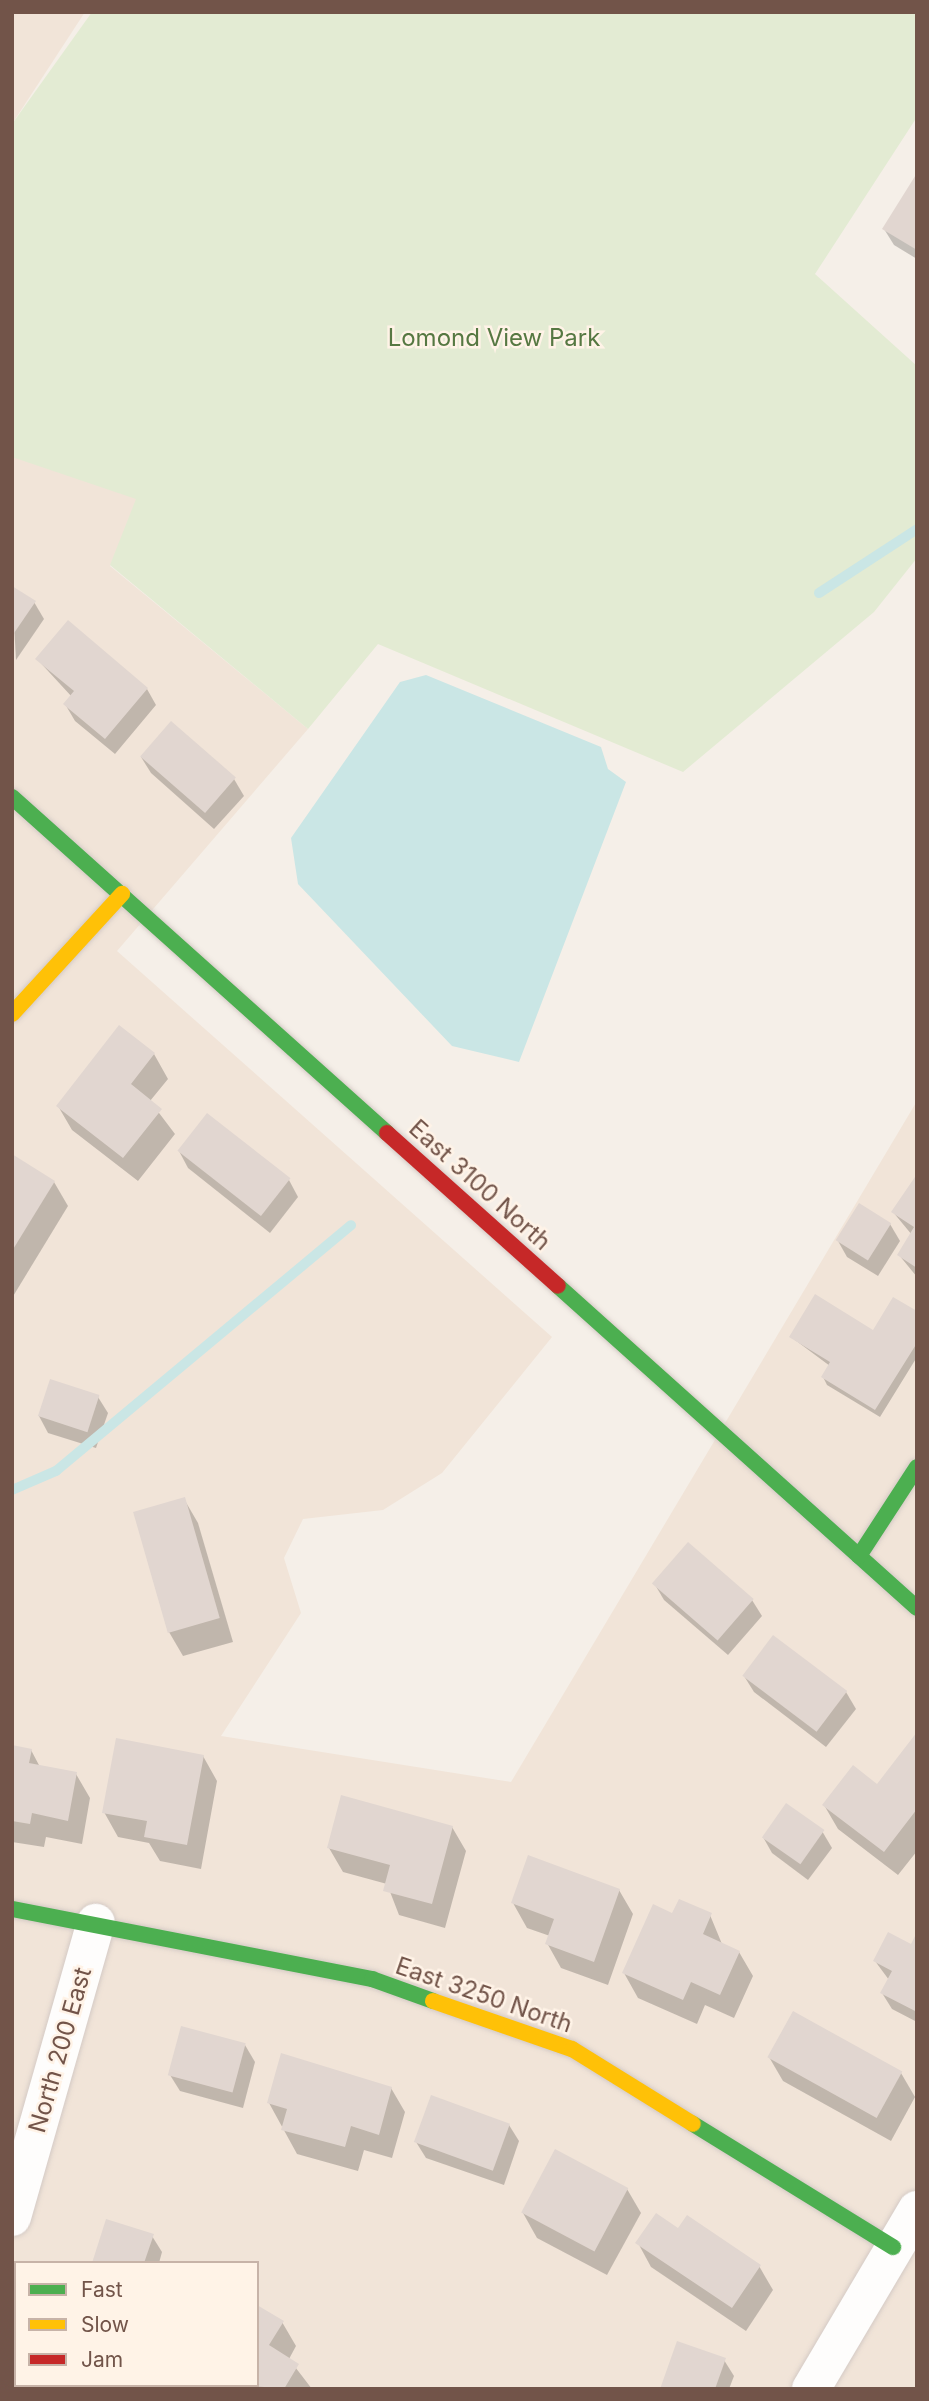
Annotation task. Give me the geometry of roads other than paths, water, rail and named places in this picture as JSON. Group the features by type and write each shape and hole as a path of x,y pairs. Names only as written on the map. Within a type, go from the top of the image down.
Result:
{"street":[{"name":"East 3100 North","path":"12,797 917,1608"},
{"path":"12,1014 122,894"},
{"path":"859,1556 917,1467"},
{"name":"East 3250 North","path":"12,1909 96,1923 372,1979 572,2049 893,2247"},
{"name":"North 200 East","path":"12,2217 96,1923"},
{"path":"811,2389 917,2210"}],"water":[{"path":"426,675 601,747 608,769 626,782 519,1062 452,1046 298,884 291,838 400,682"}],"waterway":[{"path":"819,593 917,529"},
{"path":"12,1490 56,1471 351,1225"}],"park label":[{"name":"Lomond View Park","path":"494,338"}]}
